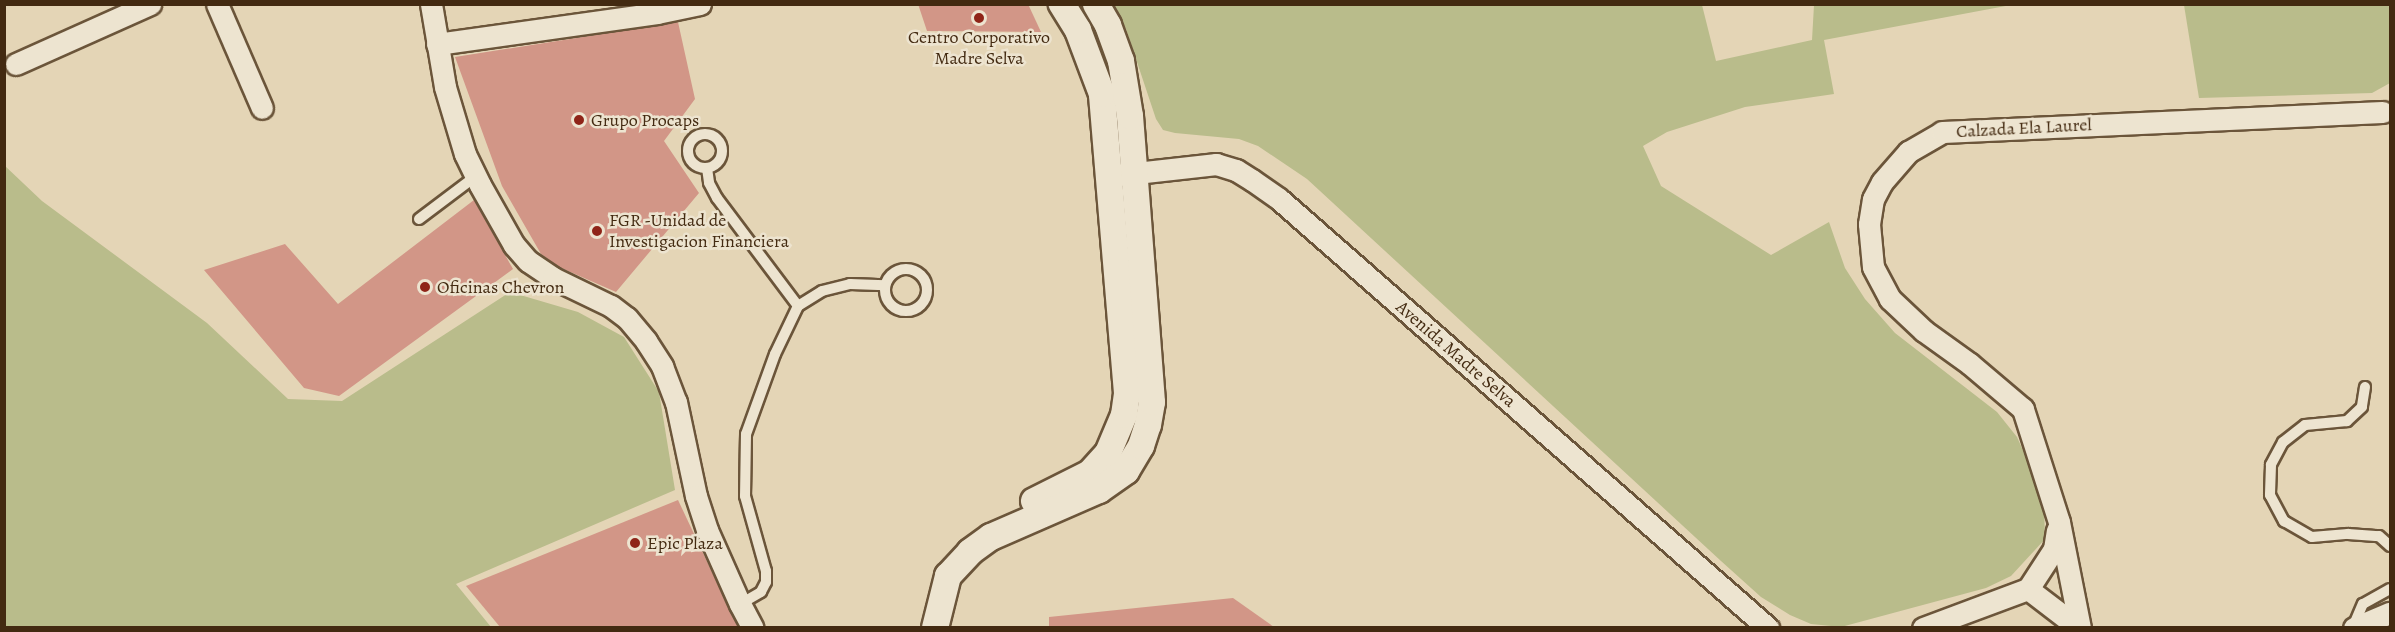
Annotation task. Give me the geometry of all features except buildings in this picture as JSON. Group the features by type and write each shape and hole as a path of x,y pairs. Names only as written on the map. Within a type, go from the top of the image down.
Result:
{"street":[{"path":"16,64 150,4"},
{"path":"217,4 262,108"},
{"path":"431,4 449,98 465,154 514,244 528,261 553,278 611,306 627,318 646,340 662,366 676,402 696,496 707,530 745,619"},
{"path":"437,44 657,13 700,4"},
{"path":"920,627 933,579 940,564 962,541 981,526 1090,473 1108,453 1118,434 1127,393 1102,94 1078,30 1062,4"},
{"path":"935,627 948,576 970,552 991,537 1099,490 1126,471 1141,446 1152,402 1135,172 1121,61 1108,25 1096,4"},
{"name":"Calzada Ela Laurel","path":"2079,627 2059,522 2023,409 1970,364 1924,330 1890,299 1873,267 1869,224 1873,199 1882,182 1908,152 1941,132 2388,113"},
{"name":"Avenida Madre Selva","path":"1110,177 1135,172 1216,164 1236,170 1261,186 1768,627"},
{"path":"1923,627 2028,589 2054,549 2059,522"},
{"path":"2028,589 2079,627"},
{"path":"2353,627 2391,613"}],"lane":[{"path":"707,168 709,183 729,216 798,306"},
{"path":"419,219 476,176"},
{"path":"745,619 766,582 766,571 746,496 746,434 775,354 798,306 822,291 850,284 885,285"},
{"path":"2365,387 2362,407 2348,421 2305,425 2283,442 2271,465 2270,495 2284,521 2312,537 2348,534 2379,536 2391,546"},
{"path":"2353,627 2363,604 2391,589"}],"green space":[{"path":"1112,5 1702,5 1716,61 1812,40 1814,5 2011,5 1824,40 1834,94 1745,107 1667,132 1643,146 1661,186 1771,255 1829,222 1845,268 1865,299 1895,333 1997,412 2017,437 2044,505 2045,539 2011,576 1986,588 1841,627 1811,624 1790,615 1761,597 1721,561 1307,179 1258,146 1239,139 1163,130 1156,119 1126,29"},
{"path":"2184,5 2390,5 2390,83 2372,93 2199,98"},
{"path":"4,165 42,201 207,323 288,399 342,401 510,292 578,312 624,337 659,392 675,490 456,584 491,627 5,627"}],"place":[{"name":"Centro Corporativo Madre Selva","path":"979,18"},
{"name":"Grupo Procaps","path":"579,120"},
{"name":"FGR -Unidad de Investigacion Financiera","path":"597,231"},
{"name":"Oficinas Chevron","path":"425,287"},
{"name":"Epic Plaza","path":"635,543"}]}
